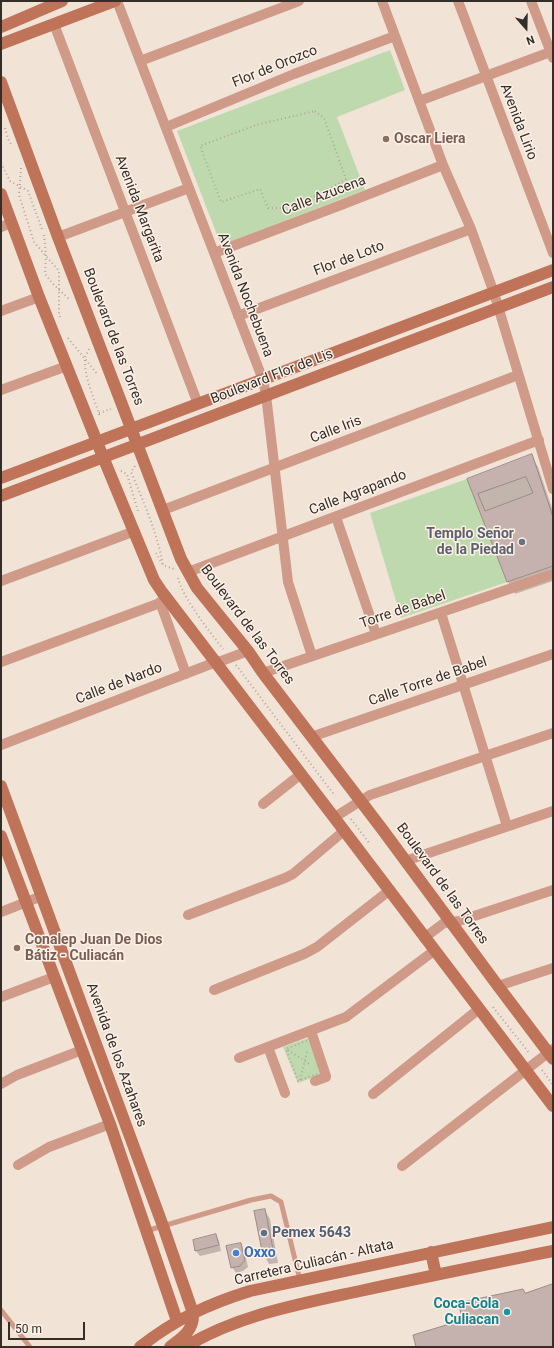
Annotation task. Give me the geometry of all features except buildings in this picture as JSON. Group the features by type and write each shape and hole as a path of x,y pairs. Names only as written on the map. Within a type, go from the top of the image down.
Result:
{"street":[{"path":"1,27 47,4 62,1"},
{"path":"1,44 116,1"},
{"name":"Avenida Nochebuena","path":"116,1 166,127 262,380 266,395 290,591 312,656"},
{"path":"140,61 299,1"},
{"path":"382,1 443,165 471,229 494,293 553,489"},
{"name":"Avenida Lirio","path":"458,1 553,253"},
{"path":"420,101 485,76 552,54 531,1"},
{"name":"Avenida Margarita","path":"54,24 198,404"},
{"name":"Flor de Orozco","path":"166,127 294,74 395,36"},
{"name":"Boulevard de las Torres","path":"2,85 58,238 181,559 197,588 248,651 498,986 551,1054"},
{"name":"Calle Azucena","path":"214,253 443,165"},
{"path":"58,238 189,188"},
{"path":"1,194 6,225 39,296 96,442 135,532 147,566 164,601 186,674"},
{"name":"Flor de Loto","path":"238,316 471,229"},
{"name":"Boulevard Flor de Lis","path":"1,478 553,270"},
{"name":"Boulevard Flor de Lis","path":"1,496 553,287"},
{"path":"1,311 39,296"},
{"path":"1,390 67,366"},
{"name":"Calle Iris","path":"163,510 518,375"},
{"name":"Calle Agrapando","path":"188,572 539,440"},
{"path":"336,516 376,634"},
{"path":"1,581 135,532"},
{"name":"Torre de Babel","path":"263,673 553,574"},
{"path":"1,662 164,601"},
{"path":"164,601 216,662 553,1106"},
{"path":"441,612 508,826"},
{"name":"Calle de Nardo","path":"1,745 248,651"},
{"name":"Calle Torre de Babel","path":"312,737 553,654"},
{"path":"335,817 370,795 553,732"},
{"path":"263,804 302,774"},
{"name":"Avenida de los Azahares","path":"1,786 163,1226 193,1312"},
{"path":"405,861 553,811"},
{"path":"188,916 293,874 345,830"},
{"path":"1,836 110,1124 177,1321"},
{"path":"214,990 304,954 317,947 390,890"},
{"path":"424,938 444,923 459,921 553,890"},
{"path":"1,912 42,896"},
{"path":"239,1058 268,1047 311,1035 350,1015 434,950"},
{"path":"498,986 553,968"},
{"path":"1,996 54,977"},
{"path":"373,1094 479,1009"},
{"path":"311,1035 326,1076 315,1081"},
{"path":"268,1047 285,1093"},
{"path":"1,1084 17,1075 82,1050"},
{"path":"402,1166 526,1070 551,1054"},
{"path":"18,1165 49,1147 110,1124"},
{"name":"Carretera Culiacán - Altata","path":"140,1347 157,1333 193,1312 250,1291 553,1227"},
{"path":"185,1347 216,1330 262,1314 436,1275 553,1251"},
{"path":"431,1252 436,1275"},
{"path":"170,1347 189,1331 192,1324 193,1312"}],"lane":[{"path":"146,1231 251,1200 271,1196 281,1202 300,1280"},
{"path":"1,1310 30,1347"}],"path":[{"path":"315,110 324,118 346,179 322,193 284,208 268,208 260,189 220,202 218,196 200,146 256,125 315,110"},
{"path":"5,126 8,139 15,149"},
{"path":"1,163 10,180 28,191 45,235 45,274 60,291 72,301"},
{"path":"21,166 19,196 34,242 59,271 59,314 61,320"},
{"path":"67,338 100,377"},
{"path":"90,347 85,358 87,376 92,397 99,414 98,418"},
{"path":"99,414 111,409 110,403"},
{"path":"119,468 127,474 140,516"},
{"path":"155,551 163,565"},
{"path":"230,658 335,796"},
{"path":"286,1049 311,1035"},
{"path":"300,1080 311,1035"},
{"path":"311,1035 322,1072"},
{"path":"286,1049 322,1072"},
{"path":"286,1049 298,1081 300,1080"},
{"path":"539,1066 553,1085"},
{"path":"300,1080 322,1072"}],"green space":[{"path":"390,50 405,90 337,117 365,190 221,245 177,131"},
{"path":"467,479 507,582 401,618 370,513"},
{"path":"311,1037 325,1073 298,1083 283,1047"}],"place":[{"name":"Oscar Liera","path":"386,139"},
{"name":"Templo Señor de la Piedad","path":"522,542"},
{"name":"Conalep Juan De Dios Bátiz - Culiacán","path":"17,948"},
{"name":"Pemex 5643","path":"264,1233"},
{"name":"Oxxo","path":"236,1253"},
{"name":"Coca-Cola Culiacan","path":"507,1312"}]}
